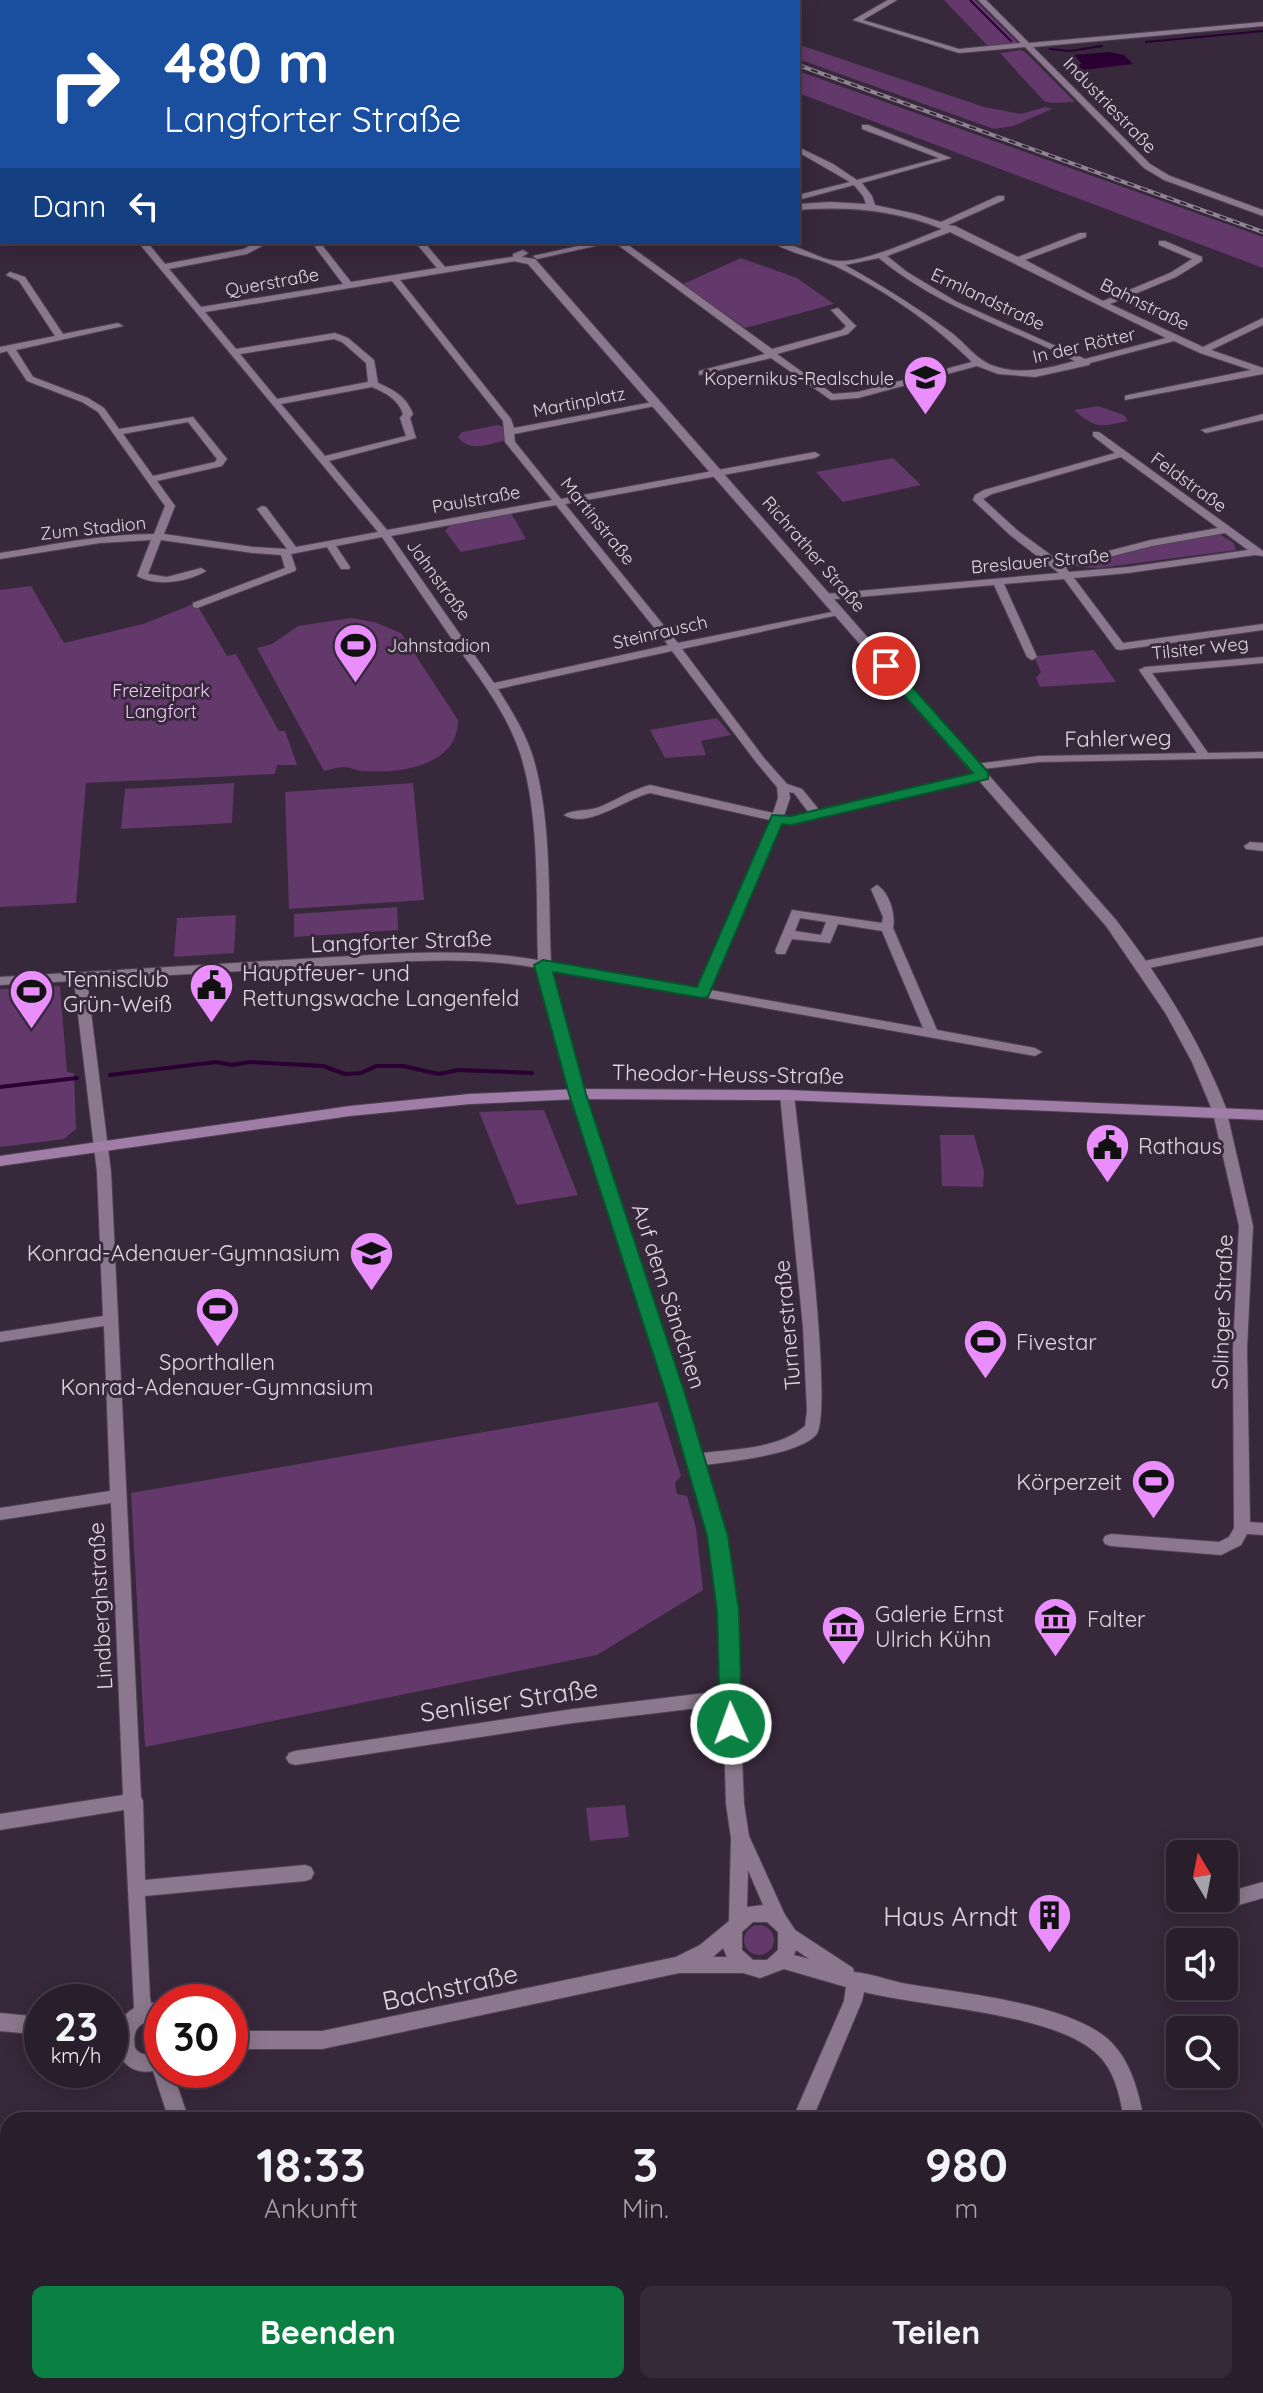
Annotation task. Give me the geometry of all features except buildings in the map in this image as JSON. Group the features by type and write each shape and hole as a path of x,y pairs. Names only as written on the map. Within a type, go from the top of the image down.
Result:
{"main road":[{"name":"Theodor-Heuss-Straße","path":"0,1161 350,1111 470,1099 578,1094 787,1095 1220,1113"},
{"path":"1220,1113 1263,1115"}],"street":[{"path":"893,0 857,20 959,51 1263,24"},
{"name":"Industriestraße","path":"982,0 1152,170 1263,213"},
{"path":"800,197 947,158 865,127"},
{"path":"800,150 855,182 870,198 871,206"},
{"path":"837,264 881,255 948,226 1001,198"},
{"name":"Bahnstraße","path":"800,207 871,206 909,213 948,226 1203,351 1263,371"},
{"path":"1018,260 1083,235"},
{"path":"1105,303 1173,275 1199,259 1162,243"},
{"name":"Jahnstraße","path":"144,244 383,532 513,722 534,787 541,854 543,965"},
{"path":"164,267 247,251 259,244"},
{"path":"421,244 442,269"},
{"name":"Richrather Straße","path":"515,244 979,771 1144,965 1178,1019 1209,1081 1220,1113"},
{"path":"527,257 598,244"},
{"path":"621,244 831,397 858,395 978,363"},
{"path":"782,244 837,264 902,301 953,338 978,363"},
{"name":"Querstraße","path":"319,247 349,285"},
{"name":"Ermlandstraße","path":"881,255 914,282 946,301 1086,363"},
{"name":"Querstraße","path":"199,310 527,257"},
{"path":"10,275 22,279 61,338"},
{"name":"Martinstraße","path":"393,277 506,417 510,442 675,647 760,760 783,786 798,791 817,815"},
{"path":"702,373 850,329 849,323 835,310"},
{"path":"1203,351 1263,321"},
{"path":"118,326 5,349 30,379 85,400 101,410 170,506 142,576 167,580 201,571"},
{"path":"232,352 335,336 345,340 371,362 373,384"},
{"name":"In der Rötter","path":"978,363 998,371 1035,374 1177,338"},
{"path":"1128,398 1263,371"},
{"path":"275,402 373,384 397,395 406,405 408,414 405,418 411,438 323,460"},
{"name":"Martinplatz","path":"510,432 655,403"},
{"path":"1206,430 1263,417"},
{"path":"117,432 190,419 222,459 219,464 151,479"},
{"name":"Feldstraße","path":"1096,434 1260,554"},
{"path":"1122,454 979,497 984,508 1064,571 1120,647 1263,627"},
{"name":"Paulstraße","path":"383,532 815,455"},
{"path":"197,605 291,569 289,551 262,509"},
{"name":"Breslauer Straße","path":"1064,571 1151,543 1227,530"},
{"name":"Zum Stadion","path":"0,556 110,539 159,537 237,550 289,551 383,532"},
{"path":"329,543 345,567"},
{"name":"Breslauer Straße","path":"825,597 1260,554"},
{"path":"997,581 1032,657"},
{"name":"Steinrausch","path":"491,687 838,612"},
{"name":"Tilsiter Weg","path":"1205,756 1145,670 1263,660"},
{"name":"Fahlerweg","path":"570,815 602,811 634,793 650,789 791,821 979,771 1039,759 1263,755"},
{"path":"702,993 777,818 784,798 783,786"},
{"path":"877,889 889,917 887,928 932,1033"},
{"path":"781,951 796,913 887,928"},
{"path":"788,934 826,940 833,919"},
{"path":"1144,965 1263,941"},
{"name":"Langforter Straße","path":"0,981 463,956 510,959 1035,1052"},
{"name":"Auf dem Sändchen","path":"543,965 578,1094 718,1536 726,1585 735,1804 740,1838 735,1926"},
{"name":"Lindberghstraße","path":"80,976 102,1147 141,1997 144,2001"},
{"name":"Turnerstraße","path":"696,1460 792,1441 808,1434 816,1423 814,1356 787,1095"},
{"name":"Solinger Straße","path":"1220,1113 1246,1226 1240,1348 1242,1528"},
{"path":"0,1337 110,1320"},
{"path":"0,1514 119,1496"},
{"path":"1111,1540 1221,1549 1230,1546 1242,1528 1263,1529"},
{"name":"Senliser Straße","path":"295,1758 573,1716 730,1697"},
{"path":"0,1822 134,1801"},
{"name":"Auf dem Sändchen","path":"740,1838 752,1855 763,1889 778,1919"},
{"path":"138,1889 305,1873"},
{"path":"1238,1897 1263,1890"},
{"path":"857,1980 790,1936 778,1919 766,1914 753,1914 735,1926 732,1948 746,1965 764,1967 782,1960 857,1980 1034,2017 1096,2041 1127,2085 1132,2112"},
{"name":"Bachstraße","path":"679,1965 706,1951 735,1926"},
{"path":"782,1960 790,1945 790,1936"},
{"name":"Bachstraße","path":"248,2040 322,2040 679,1965 746,1965"},
{"path":"805,2112 853,2001 857,1980"},
{"path":"0,2022 24,2024"},
{"path":"128,2053 131,2059 144,2064"},
{"path":"169,2088 177,2112"}],"green space":[{"path":"944,0 975,0 1017,42 1016,45 987,45"},
{"path":"800,47 984,107 1021,114 1046,107 1052,109 1013,126 994,129 800,60"},
{"path":"1021,50 1075,102 1044,101 1000,53"},
{"path":"800,72 1263,237 1263,268 800,94"},
{"path":"741,258 797,278 834,304 745,328 683,284"},
{"path":"1098,406 1124,415 1128,421 1098,425 1074,410"},
{"path":"498,425 503,427 506,440 474,446 458,437 462,432"},
{"path":"893,458 921,485 843,502 816,472"},
{"path":"511,513 526,539 461,552 445,531 451,524"},
{"path":"1219,534 1234,543 1236,550 1099,568 1077,567 1156,545"},
{"name":"Freizeitpark Langfort","path":"31,586 64,643 143,624 196,603 227,656 236,654 279,731 285,731 297,765 277,765 275,774 86,783 76,903 0,907 0,590"},
{"name":"Jahnstadion","path":"351,618 374,622 401,633 458,720 455,736 437,758 408,769 392,771 362,771 343,767 324,771 257,648 272,644 298,626"},
{"path":"1094,650 1116,682 1040,687 1036,678 1041,672 1035,659 1037,656"},
{"path":"717,718 731,735 701,741 706,755 665,758 650,730"},
{"path":"234,783 232,823 121,829 125,789"},
{"path":"413,783 424,900 289,909 285,792"},
{"path":"397,907 398,930 294,937 294,914"},
{"path":"236,915 234,953 174,957 177,918"},
{"name":"Tennisclub Grün-Weiß","path":"60,986 67,1072 74,1073 76,1129 64,1139 0,1147 0,989"},
{"path":"544,1110 578,1195 517,1205 479,1112"},
{"path":"940,1135 974,1135 984,1171 983,1187 942,1186"},
{"path":"658,1402 681,1476 675,1483 677,1494 687,1496 696,1528 703,1590 597,1655 145,1747 131,1493"},
{"path":"625,1805 629,1837 590,1841 586,1808"},
{"path":"759,1925 770,1929 774,1940 770,1951 759,1955 748,1951 744,1940 748,1929"}],"shaded area":[{"path":"1110,52 1124,55 1133,64 1075,71 1066,65 1082,64 1074,55"}],"waterway":[{"path":"970,0 1011,41"},
{"path":"1146,42 1263,31"},
{"path":"1050,49 1070,51 1102,46"},
{"path":"110,1075 216,1062 232,1065 250,1062 323,1066 345,1074 361,1073 376,1066 403,1066 439,1074 458,1070 532,1073"},
{"path":"0,1087 77,1078"}],"railway":[{"path":"800,66 1263,232"}],"place":[{"name":"Kopernikus-Realschule","path":"925,417"},
{"name":"Jahnstadion","path":"356,684"},
{"name":"Hauptfeuer- und Rettungswache Langenfeld","path":"211,1025"},
{"name":"Tennisclub Grün-Weiß","path":"32,1031"},
{"name":"Rathaus","path":"1107,1185"},
{"name":"Konrad-Adenauer-Gymnasium","path":"371,1292"},
{"name":"Sporthallen Konrad-Adenauer-Gymnasium","path":"217,1348"},
{"name":"Fivestar","path":"985,1381"},
{"name":"Körperzeit","path":"1153,1521"},
{"name":"Falter","path":"1056,1658"},
{"name":"Galerie Ernst Ulrich Kühn","path":"844,1666"},
{"name":"Haus Arndt","path":"1049,1955"}],"route":[{"path":"731,1724 728,1611 718,1536 677,1397 578,1094 545,983 543,965 702,993 777,818 791,821 983,776 886,666"}]}
